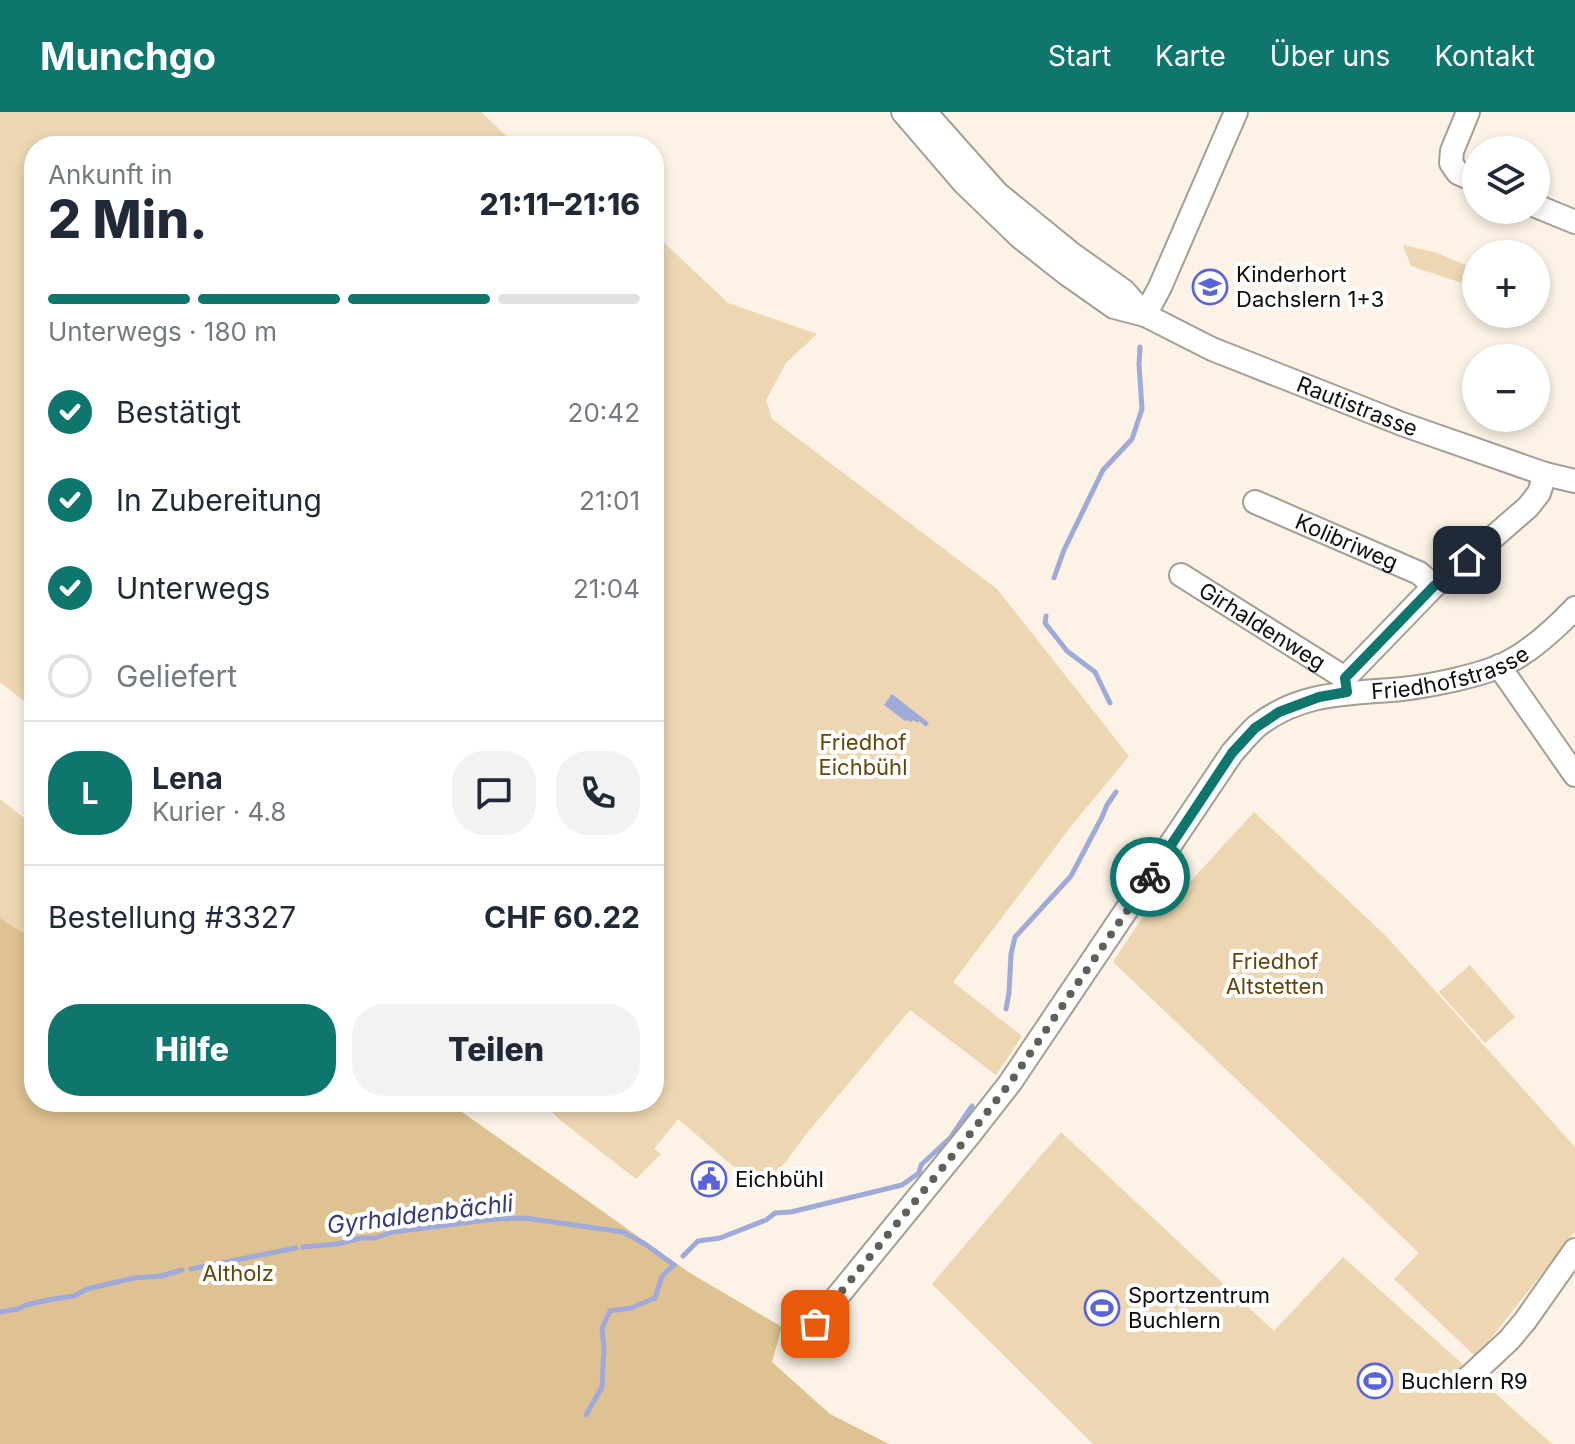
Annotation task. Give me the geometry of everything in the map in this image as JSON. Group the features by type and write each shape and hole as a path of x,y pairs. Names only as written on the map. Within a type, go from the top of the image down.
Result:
{"street":[{"name":"Rautistrasse","path":"903,112 964,183 1020,237 1114,307 1145,315 1212,349 1402,424 1545,474 1575,481"},
{"name":"Rautistrasse","path":"925,112 997,193 1072,254 1124,291 1145,315"},
{"path":"1145,315 1236,112"},
{"path":"1462,175 1451,163 1452,151 1468,112"},
{"path":"1550,212 1575,222"},
{"path":"1346,685 1434,586 1528,507 1539,493 1545,474"},
{"name":"Kolibriweg","path":"1255,502 1419,573 1434,586"},
{"name":"Girhaldenweg","path":"1181,575 1346,685"},
{"name":"Friedhofstrasse","path":"806,1333 1010,1083 1232,753 1255,728 1279,712 1346,685 1404,689 1499,666 1552,632 1575,608"},
{"path":"1499,666 1575,775"},
{"path":"1467,1379 1525,1321 1575,1250"}],"green space":[{"path":"0,112 481,112 506,136 24,136 24,701 0,682"},
{"name":"Friedhof Eichbühl","path":"664,242 728,303 817,334 786,363 766,400 772,419 997,589 1129,756 1072,825 953,982 1022,1036 996,1075 910,1010 807,1133 763,1192 678,1119 654,1149 661,1154 636,1179 552,1112 664,1112"},
{"path":"1403,245 1434,252 1462,263 1462,283 1411,266"},
{"path":"0,799 24,818 24,934 0,918"},
{"name":"Friedhof Altstetten","path":"1254,812 1386,936 1575,1147 1575,1232 1476,1357 1394,1279 1419,1253 1113,962 1148,909 1159,916"},
{"name":"Altholz","path":"0,918 24,934 24,1112 462,1112 690,1273 782,1327 772,1362 830,1414 889,1444 0,1444"},
{"path":"1470,965 1515,1017 1485,1043 1439,992"},
{"name":"Sportzentrum Buchlern","path":"1061,1132 1274,1331 1343,1257 1552,1444 1093,1444 932,1284"}],"water":[{"path":"892,694 929,723 926,727 919,721 905,721 884,705"}],"waterway":[{"name":"Gyrhaldenbächli","path":"1054,578 1064,550 1103,470 1132,439 1142,409 1140,347"},
{"name":"Gyrhaldenbächli","path":"1046,616 1045,623 1067,651 1095,672 1110,703"},
{"name":"Gyrhaldenbächli","path":"1006,1009 1015,937 1071,876 1116,792"},
{"name":"Gyrhaldenbächli","path":"683,1256 698,1241 720,1238 766,1220 775,1213 791,1212 902,1185 919,1173 921,1165 951,1137 972,1106"},
{"name":"Gyrhaldenbächli","path":"303,1247 375,1238 393,1232 525,1218 623,1232 674,1265"},
{"name":"Gyrhaldenbächli","path":"191,1269 296,1248"},
{"name":"Gyrhaldenbächli","path":"586,1415 602,1387 602,1328 610,1311 631,1308 655,1298 662,1276 674,1265"},
{"name":"Gyrhaldenbächli","path":"0,1312 74,1296 87,1289 134,1278 161,1276 182,1270"}],"way so far":[{"path":"815,1324 1010,1083 1150,877"}],"place":[{"name":"Kinderhort Dachslern 1+3","path":"1210,287"},
{"name":"Eichbühl","path":"709,1179"},
{"name":"Sportzentrum Buchlern","path":"1102,1308"},
{"name":"Buchlern R9","path":"1375,1381"}],"route":[{"path":"1150,877 1232,753 1255,728 1279,712 1319,697 1347,692 1345,678 1434,586 1467,560"}]}
